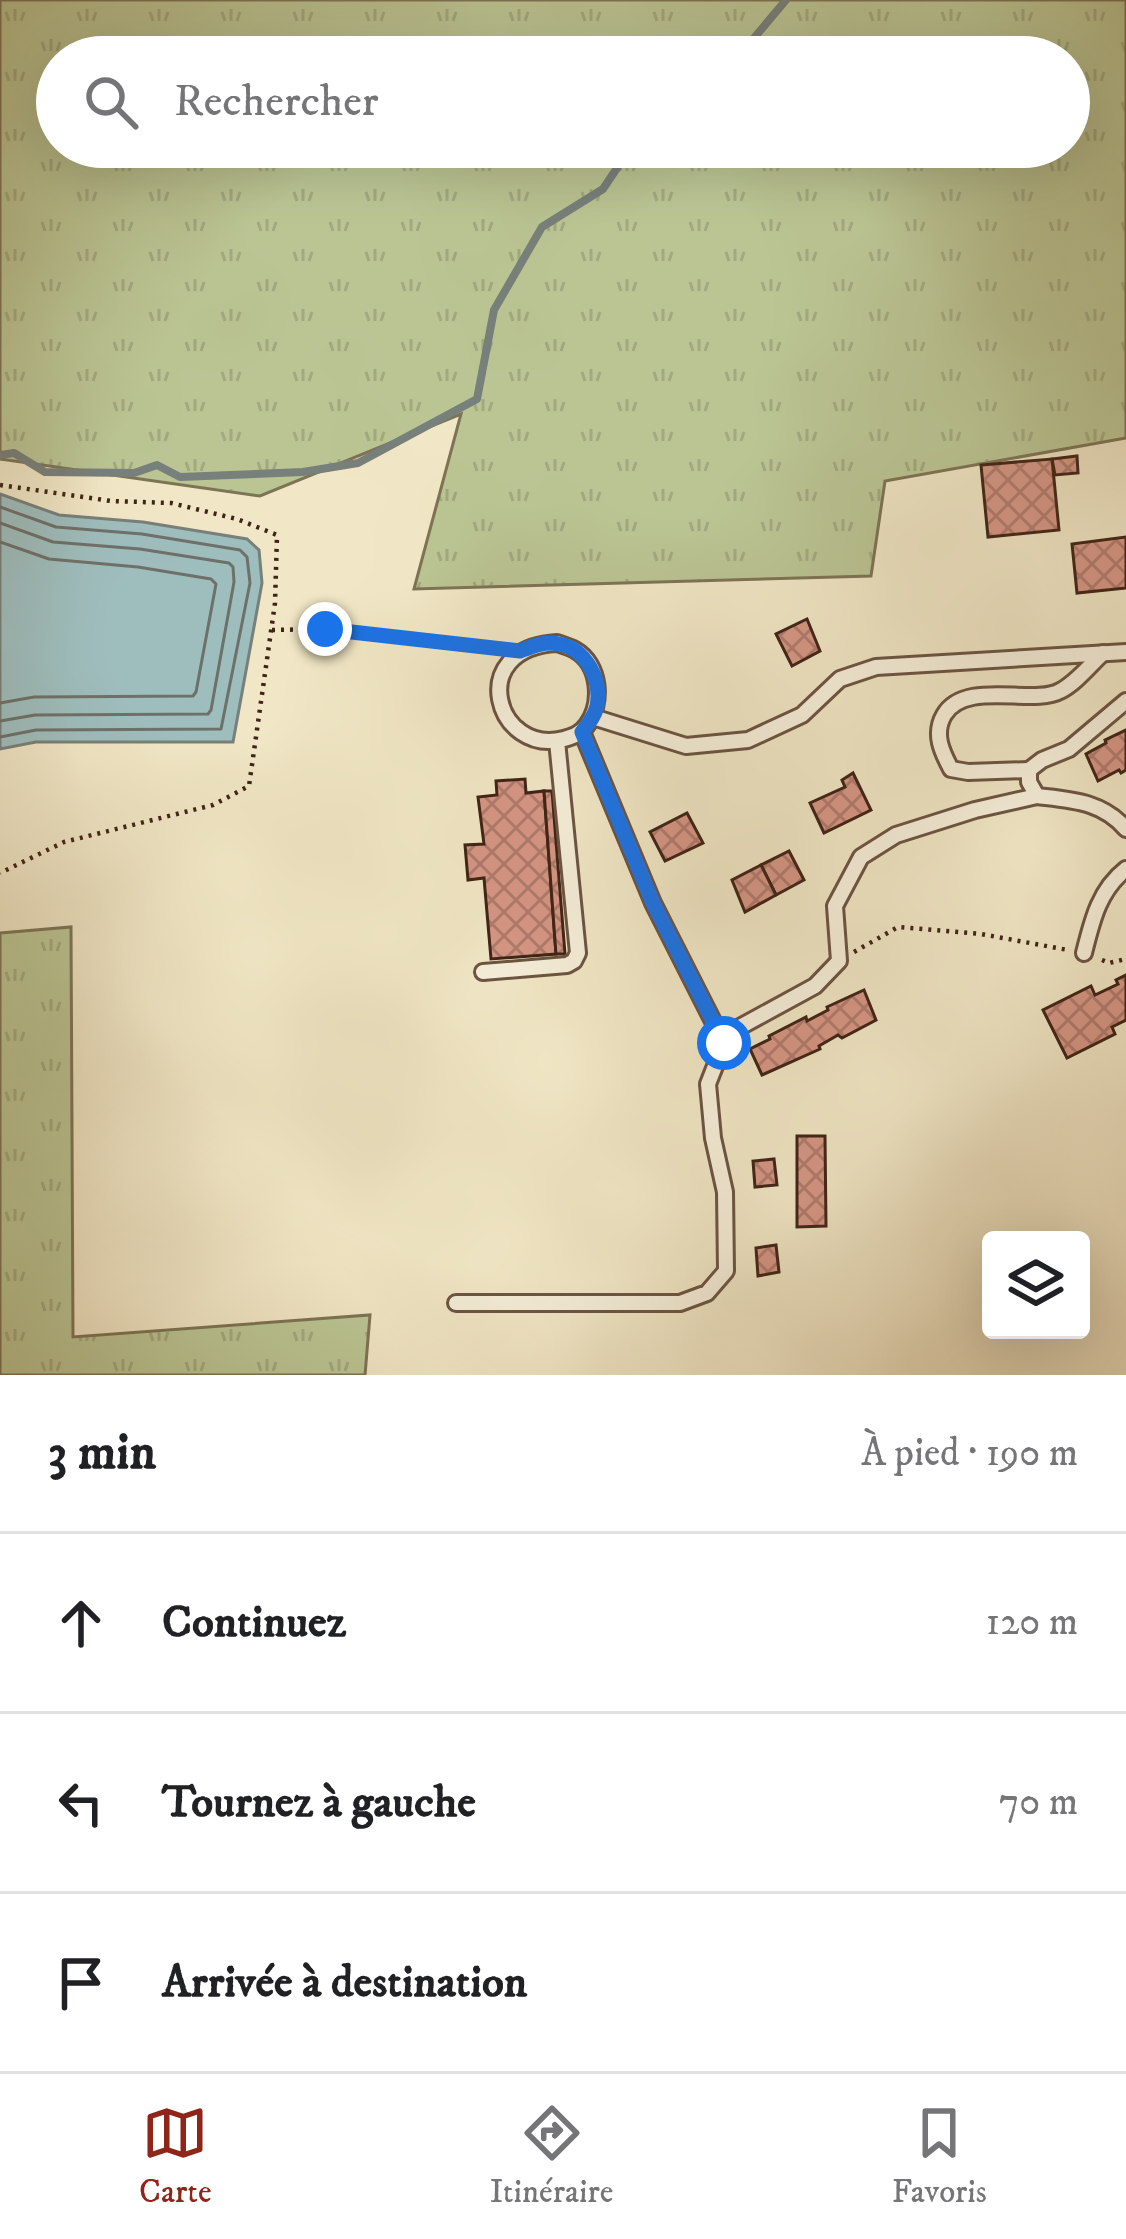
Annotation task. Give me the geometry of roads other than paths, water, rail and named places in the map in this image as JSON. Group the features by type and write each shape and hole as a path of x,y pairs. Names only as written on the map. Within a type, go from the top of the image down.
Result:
{"lane":[{"path":"557,643 577,650 596,684 598,703 593,717 582,732 557,741 541,741 523,732 504,714 498,690 504,670 520,651 539,644 557,643"},
{"path":"593,717 686,746 748,740 802,715 841,680 876,667 1126,652"},
{"path":"1103,653 1058,693 969,697 952,705 942,717 938,734 942,752 952,769 1029,770 1069,749 1126,701"},
{"path":"582,732 653,903 724,1043"},
{"path":"483,972 567,965 578,953 557,741"},
{"path":"1029,770 1036,796"},
{"path":"456,1303 680,1303 707,1293 726,1271 725,1192 708,1084 724,1043 739,1028 815,986 839,961 835,906 861,857 896,836 1036,796 1093,803 1126,829"},
{"path":"1084,953 1096,905 1126,868"}],"water":[{"path":"0,494 59,515 143,522 247,539 259,550 262,583 233,742 36,742 0,749"}],"waterway":[{"path":"756,36 786,0"},
{"path":"0,455 14,453 45,472 134,473 157,465 180,477 303,472 358,463 477,399 494,310 542,227 603,189 617,168"}]}
